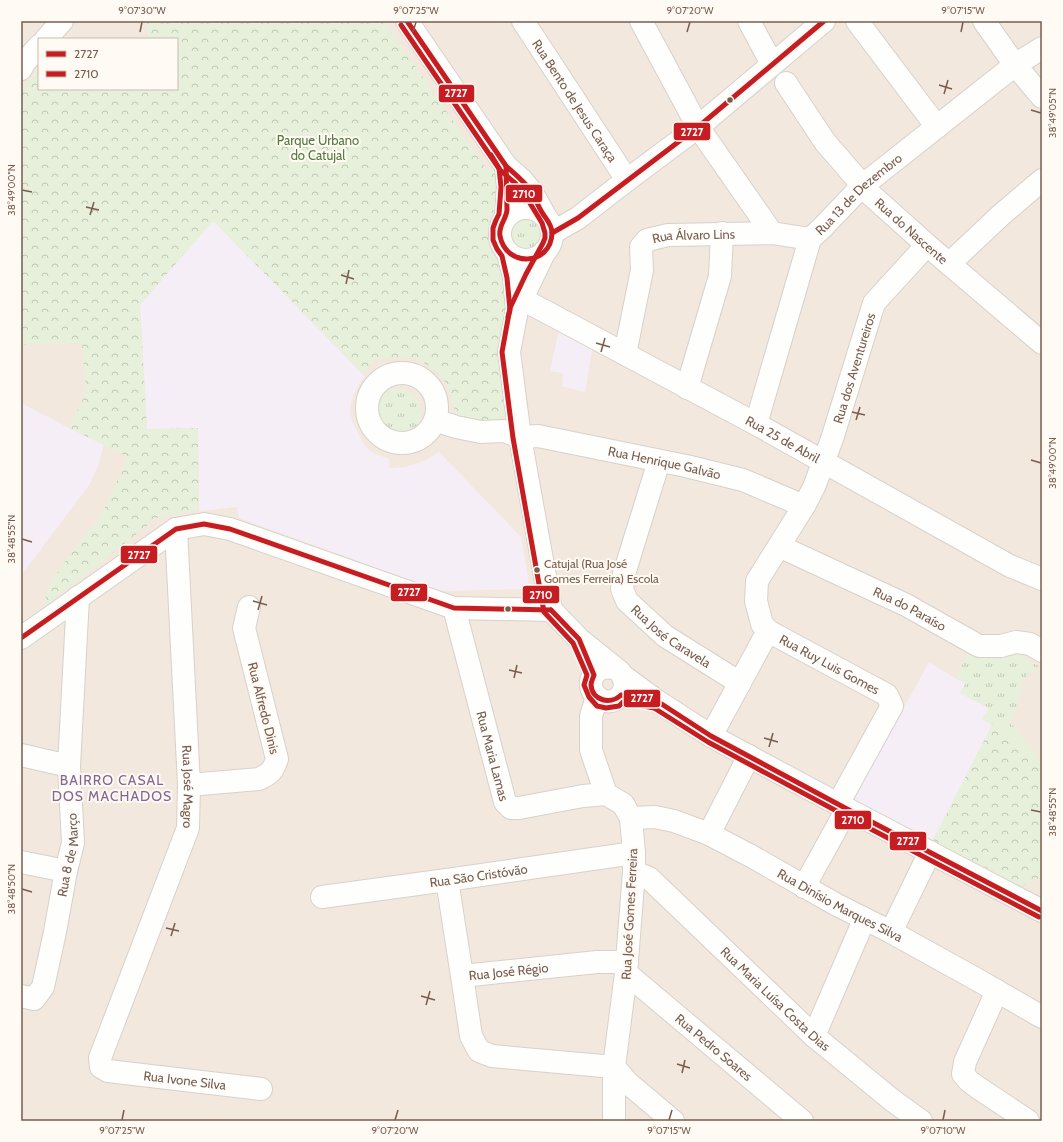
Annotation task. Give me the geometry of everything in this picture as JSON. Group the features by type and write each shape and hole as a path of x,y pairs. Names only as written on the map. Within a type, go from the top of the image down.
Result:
{"street":[{"path":"47,38 62,21"},
{"path":"407,21 506,166 532,191 547,233 539,256 523,260 515,258 508,253 503,246 500,239 502,222 506,216 521,208 537,210 547,233"},
{"name":"Rua Bento de Jesus Caraça","path":"523,21 627,180"},
{"path":"642,21 698,127 772,233"},
{"path":"749,21 772,64"},
{"path":"620,680 551,610 520,437 509,352 519,305 547,233 578,218 698,127 824,21"},
{"path":"857,21 937,127"},
{"path":"984,21 1015,65 1042,97"},
{"path":"22,64 38,47"},
{"name":"Rua 13 de Dezembro","path":"756,424 810,238 822,228 862,186 1015,65 1042,48"},
{"name":"Rua do Nascente","path":"786,82 825,142 862,186 927,245 1042,343"},
{"path":"506,166 508,187 506,216"},
{"path":"949,264 1042,180"},
{"name":"Rua Álvaro Lins","path":"625,354 642,270 642,247 648,240 668,235 772,233 810,238"},
{"path":"687,388 720,276 722,234"},
{"name":"Rua dos Aventureiros","path":"768,631 762,624 756,601 758,581 814,487 832,439 874,302 927,245"},
{"path":"508,253 519,305"},
{"name":"Rua 25 de Abril","path":"519,305 625,354 756,424 1010,566 1042,579"},
{"name":"Rua Henrique Galvão","path":"435,420 456,427 481,432 504,431 520,437 538,436 686,466 743,480 804,506"},
{"name":"Rua José Caravela","path":"659,461 624,574 622,589 626,601 666,636 740,683"},
{"path":"21,638 176,529 204,524 230,529 454,608 551,610"},
{"name":"Rua José Magro","path":"108,1071 101,1067 100,1058 188,828 189,786 176,529"},
{"name":"Rua do Paraíso","path":"779,546 906,605 979,646 1001,646 1016,642 1030,644 1042,651"},
{"name":"Rua 8 de Março","path":"21,996 34,999 43,987 66,870 73,843 69,766 78,597"},
{"name":"Rua Alfredo Dinis","path":"189,786 260,779 274,769 277,759 244,628 249,607"},
{"name":"Rua Maria Lamas","path":"454,608 505,802 511,808 519,808 583,796 606,794"},
{"path":"711,736 768,631"},
{"name":"Rua Ruy Luis Gomes","path":"768,631 887,695 892,706 842,807"},
{"path":"579,639 594,675"},
{"path":"620,680 617,699 607,701 601,700 597,697 591,684 597,671 606,667 620,680 657,701 711,736 842,807 1040,906"},
{"path":"597,697 591,716 591,750 606,794 623,804 631,818"},
{"path":"21,755 69,766"},
{"path":"709,834 749,756"},
{"path":"804,887 842,807"},
{"name":"Rua Dinísio Marques Silva","path":"631,818 674,820 709,834 864,920 891,932 1042,1017"},
{"name":"Rua José Gomes Ferreira","path":"614,1121 614,1067 626,968 634,862 631,818"},
{"path":"891,932 930,852"},
{"path":"21,862 66,870"},
{"name":"Rua São Cristóvão","path":"322,897 447,880 634,862"},
{"name":"Rua Maria Luísa Costa Dias","path":"634,862 814,1036 892,1100 921,1121"},
{"name":"Rua José Régio","path":"447,880 462,976 597,962 626,968"},
{"path":"814,1036 864,920"},
{"name":"Rua Pedro Soares","path":"626,968 802,1121"},
{"path":"462,976 470,1036 479,1051 492,1056 614,1067 628,1083 673,1121"},
{"path":"997,991 965,1062 963,1074 977,1087 1028,1121"},
{"name":"Rua Ivone Silva","path":"108,1071 261,1089"}],"shaded area":[{"path":"21,21 1042,21 1042,1121 21,1121"},
{"path":"213,220 365,377 354,394 350,413 353,423 363,443 368,449 375,454 390,459 388,467 392,468 405,467 418,463 439,452 521,537 529,589 441,591 239,518 237,507 199,511 198,428 147,429 140,305"},
{"path":"559,330 592,350 585,392 562,386 563,373 550,371"},
{"path":"21,403 104,444 98,466 90,484 23,573 21,578"},
{"path":"929,662 966,683 960,693 989,708 982,719 992,725 933,840 853,800"}],"green space":[{"name":"Parque Urbano do Catujal","path":"147,21 384,21 487,170 496,164 502,200 492,214 489,224 488,238 493,251 506,269 506,414 492,425 457,420 451,395 445,382 435,370 423,362 409,358 389,357 380,359 372,363 363,374 213,221 140,305 147,429 198,428 199,511 157,518 45,606 47,591 57,573 73,550 101,516 128,457 69,428 86,393 82,343 21,345 21,90 38,70 38,90 178,90 178,38 144,38 148,37"},
{"path":"527,215 539,220 544,232 539,244 527,249 515,244 510,232 515,220"},
{"path":"398,389 411,393 417,399 421,412 417,425 411,431 398,435 385,431 379,425 375,412 379,399 385,393"},
{"path":"970,651 1012,652 1039,666 1028,674 1024,680 1014,714 1010,722 1038,757 1037,759 993,725 982,719 989,708 960,693 966,683 955,678"},
{"path":"992,725 1042,763 1042,874 1041,877 1022,886 933,840"}],"transit line":[{"name":"2727","path":"407,21 506,166"},
{"name":"2727","path":"552,233 578,218 698,127 824,21"},
{"name":"2710","path":"401,25 500,170 516,184 525,195 542,223 545,233 543,243 510,308 502,352 513,438 544,612 573,643 587,675 584,685 589,697 597,706 606,708 619,706 623,702 654,708 708,742 1039,917"},
{"name":"2710","path":"491,155 499,168 501,187 499,214 493,228 493,240 502,256 507,278 510,310 508,317"},
{"name":"2727","path":"506,166 523,181 532,192 551,228 552,233 550,244 544,252 537,257 528,259 519,258 511,254 504,246 500,236 500,229 507,210 506,166"},
{"name":"2727","path":"21,638 176,529 204,524 230,529 454,608 551,610"},
{"name":"2727","path":"551,610 579,639 594,675 591,684 592,690 598,698 603,700 612,700 621,695 657,701 711,736 1042,911"}],"place":[{"name":"Catujal (Rua José Gomes Ferreira) Escola","path":"537,570"}],"district":[{"name":"BAIRRO CASAL DOS MACHADOS","path":"112,788"}]}
